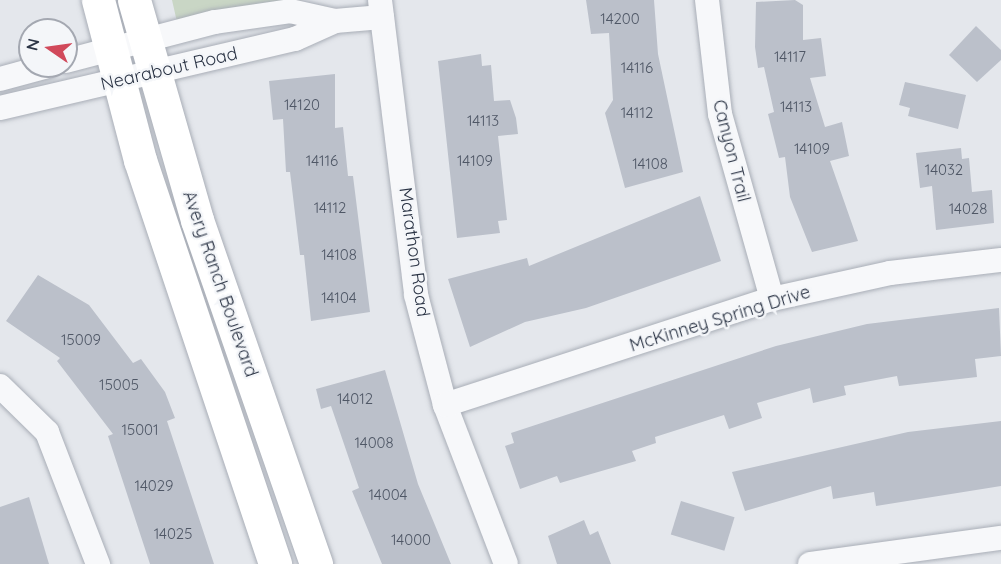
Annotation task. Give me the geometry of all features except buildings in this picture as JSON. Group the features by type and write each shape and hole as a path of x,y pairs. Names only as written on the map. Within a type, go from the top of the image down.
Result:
{"main road":[{"name":"Avery Ranch Boulevard","path":"99,0 140,160 275,564"},
{"name":"Avery Ranch Boulevard","path":"134,0 152,73 197,220 316,564"}],"street":[{"name":"Canyon Trail","path":"707,0 720,114 772,299"},
{"name":"Nearabout Road","path":"0,108 295,39 335,21 381,8"},
{"name":"Marathon Road","path":"381,8 416,295 445,405 506,564"},
{"name":"Nearabout Road","path":"78,58 215,22 290,12 335,21"},
{"path":"0,79 18,74"},
{"name":"McKinney Spring Drive","path":"445,405 772,299 890,273 1001,260"},
{"path":"0,386 46,432 99,564"},
{"path":"810,564 1001,538"}],"green space":[{"path":"172,0 304,0 237,7 177,22"}]}
